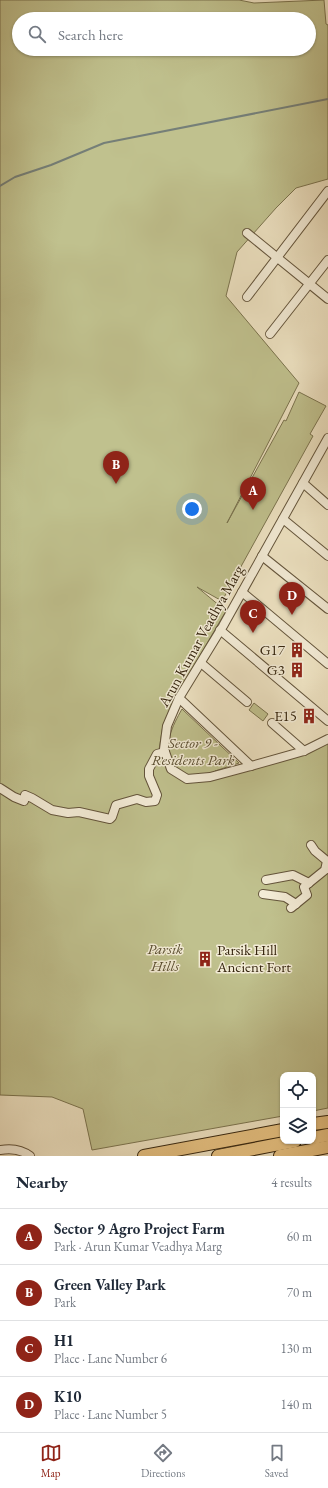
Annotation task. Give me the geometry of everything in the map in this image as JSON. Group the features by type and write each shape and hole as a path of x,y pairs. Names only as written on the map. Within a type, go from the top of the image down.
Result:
{"highway":[{"path":"316,1124 328,1122"},
{"path":"144,1156 280,1131"},
{"path":"316,1137 328,1135"},
{"path":"218,1156 280,1144"},
{"path":"280,1156 328,1147"}],"street":[{"path":"247,297 328,191"},
{"path":"247,233 328,299"},
{"path":"270,334 328,260"},
{"name":"Arun Kumar Veadhya Marg","path":"164,752 167,726 180,698 242,592 302,484 327,444"},
{"path":"302,484 328,505"},
{"path":"283,519 328,556"},
{"path":"262,556 328,609"},
{"path":"242,592 328,664"},
{"path":"220,630 328,721"},
{"path":"201,663 247,702"},
{"path":"180,698 251,766"},
{"path":"272,723 304,751"},
{"path":"0,788 14,797 24,801 25,795 52,810 68,813 79,812 110,819 116,805 137,799 146,802 155,802 157,795 149,769 157,754 164,752 171,769 187,779 210,777 304,751 328,738"},
{"path":"263,894 285,897 293,906 307,895 304,887 324,870 327,861 315,851 312,845"},
{"path":"266,880 293,875 310,883"},
{"path":"0,1150 16,1150 24,1152 30,1156"}],"green space":[{"name":"Parsik Hills","path":"0,0 239,0 254,3 324,0 326,24 328,25 328,179 296,188 237,252 226,296 299,383 227,523 284,420 286,421 299,392 326,406 310,434 313,436 222,601 197,587 226,611 176,696 163,725 159,750 167,769 181,771 174,765 170,758 168,744 172,729 182,709 239,763 215,771 255,769 328,743 328,1108 316,1110 316,1072 280,1072 280,1117 92,1150 83,1109 52,1097 0,1095"},
{"path":"254,703 268,714 263,721 249,710"}],"waterway":[{"path":"0,186 15,177 51,165 104,143 328,99"}],"place":[{"name":"Green Valley Park","path":"116,484"},
{"name":"Sector 9 Agro Project Farm","path":"253,510"},
{"name":"K10","path":"292,615"},
{"name":"H1","path":"253,633"},
{"name":"G17","path":"297,650"},
{"name":"G3","path":"297,670"},
{"name":"E15","path":"309,716"},
{"name":"Parsik Hill Ancient Fort","path":"205,959"}],"park label":[{"name":"Sector 9 - Residents Park","path":"193,752"}]}
